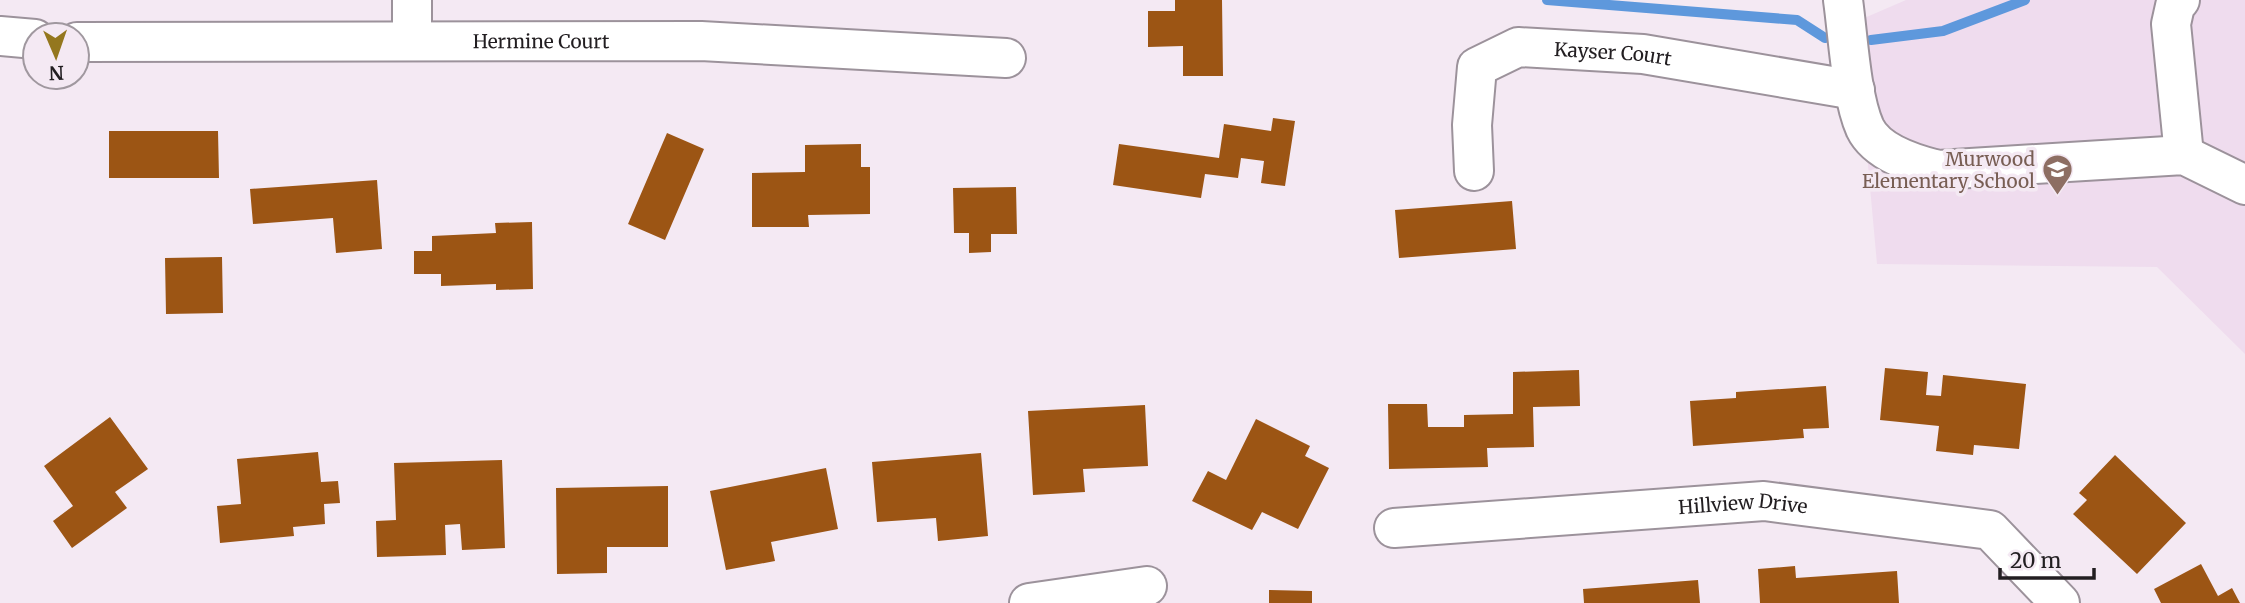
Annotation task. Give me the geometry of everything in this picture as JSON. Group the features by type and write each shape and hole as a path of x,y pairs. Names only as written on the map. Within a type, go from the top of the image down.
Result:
{"street":[{"path":"412,0 412,40"},
{"path":"1843,0 1855,90 1866,130 1881,145 1906,161 1938,170 2184,155 2245,184"},
{"path":"2180,0 2175,6 2171,24 2184,155"},
{"path":"0,36 21,37"},
{"name":"Hermine Court","path":"91,42 701,41 1006,58"},
{"name":"Kayser Court","path":"1474,171 1472,125 1477,67 1518,47 1643,54 1855,90"},
{"name":"Hillview Drive","path":"1394,527 1764,501 1990,530 2060,603"},
{"path":"1029,603 1147,586"}],"shaded area":[{"name":"Murwood Elementary School","path":"1906,0 2245,0 2245,354 2157,267 1877,264 1855,22"}],"building":[{"path":"1175,0 1222,0 1223,76 1183,76 1183,46 1148,47 1148,11 1175,11"},
{"path":"1273,118 1295,121 1285,186 1261,183 1264,161 1241,158 1238,178 1205,174 1201,198 1113,185 1119,144 1219,158 1224,124 1271,131"},
{"path":"109,131 218,131 219,178 109,178"},
{"path":"667,133 704,149 665,240 628,224"},
{"path":"861,144 861,167 870,167 870,214 808,215 809,227 752,227 752,173 805,172 805,145"},
{"path":"377,180 382,249 336,253 333,218 253,224 250,189"},
{"path":"1016,187 1017,234 991,234 991,252 969,253 969,233 954,233 953,188"},
{"path":"1512,201 1516,249 1399,258 1395,210"},
{"path":"532,222 533,289 496,290 496,284 441,286 441,274 414,274 414,251 432,251 432,236 496,233 495,223"},
{"path":"222,257 223,313 166,314 165,258"},
{"path":"1885,368 1928,372 1926,395 1941,396 1943,375 2026,384 2019,449 1974,445 1973,455 1936,451 1939,426 1880,420"},
{"path":"1579,370 1580,406 1533,407 1534,447 1487,448 1488,467 1389,469 1388,404 1427,404 1428,427 1464,427 1464,415 1513,414 1513,372"},
{"path":"1826,386 1829,428 1803,429 1804,438 1693,446 1690,401 1736,398 1736,392"},
{"path":"1145,405 1148,466 1083,469 1085,492 1033,495 1028,411"},
{"path":"110,417 148,469 115,492 127,508 72,548 53,521 73,506 44,466"},
{"path":"1256,419 1310,446 1305,456 1329,468 1298,529 1262,512 1252,530 1192,501 1208,471 1226,480"},
{"path":"318,452 321,482 338,481 340,503 324,504 325,524 293,527 294,536 220,543 217,506 241,504 237,459"},
{"path":"981,453 988,536 938,541 936,518 877,522 872,462"},
{"path":"2115,455 2186,523 2137,574 2073,514 2087,500 2079,493"},
{"path":"502,460 505,548 462,550 460,524 445,525 446,555 377,557 376,521 396,520 394,463"},
{"path":"826,468 838,529 771,542 775,561 726,570 710,491"},
{"path":"668,486 668,547 607,547 607,573 557,574 556,488"},
{"path":"2201,564 2218,596 2232,588 2240,603 2161,603 2154,589"},
{"path":"1795,566 1796,578 1897,571 1899,603 1760,603 1758,569"},
{"path":"1698,580 1700,603 1584,603 1583,589"},
{"path":"1269,590 1312,591 1312,603 1269,603"}],"waterway":[{"path":"1547,0 1797,20 1825,38"},
{"path":"1871,40 1943,31 2025,0"}],"place":[{"name":"Murwood Elementary School","path":"2058,197"}]}
